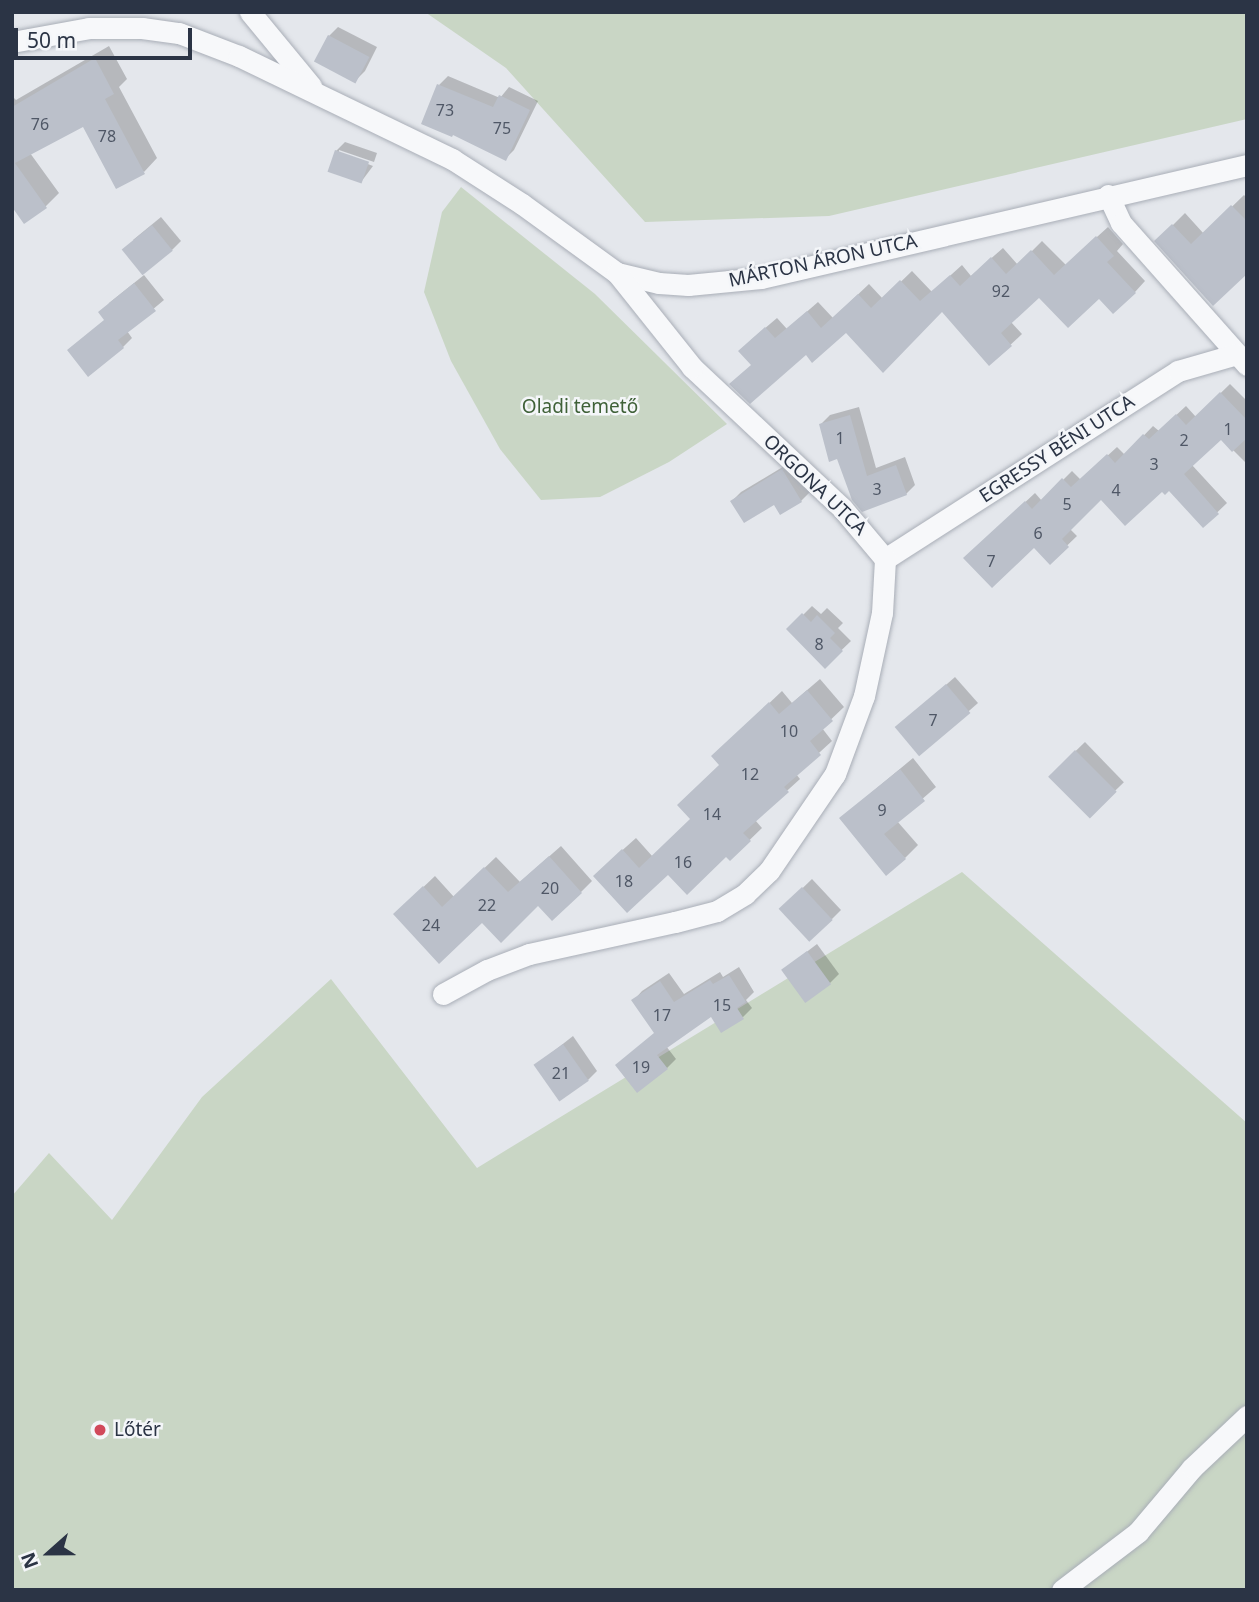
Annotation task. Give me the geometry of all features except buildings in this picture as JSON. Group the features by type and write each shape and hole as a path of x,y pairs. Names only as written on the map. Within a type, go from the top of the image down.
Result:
{"street":[{"name":"MÁRTON ÁRON UTCA","path":"250,12 317,92"},
{"name":"MÁRTON ÁRON UTCA","path":"12,42 89,28 142,28 179,33 239,56 452,159 522,204 617,273 659,283 688,285 761,278 1108,195 1247,165"},
{"path":"1108,195 1121,223 1242,359"},
{"name":"ORGONA UTCA","path":"617,273 692,367 842,508 885,559"},
{"name":"EGRESSY BÉNI UTCA","path":"885,559 1178,371 1242,359"},
{"path":"443,995 487,970 529,954 717,911 745,894 769,871 835,774 864,696 882,613 885,559"},
{"path":"1062,1590 1138,1532 1192,1468 1247,1416"}],"green space":[{"path":"425,12 1247,12 1247,119 829,216 645,222 506,68"},
{"name":"Oladi temető","path":"461,187 595,294 727,424 669,462 600,497 541,500 500,449 451,361 424,292 442,212"},
{"path":"962,872 1247,1123 1247,1590 12,1590 12,1196 49,1153 112,1220 202,1097 331,979 477,1168"}],"place":[{"name":"Lőtér","path":"100,1430"}]}
